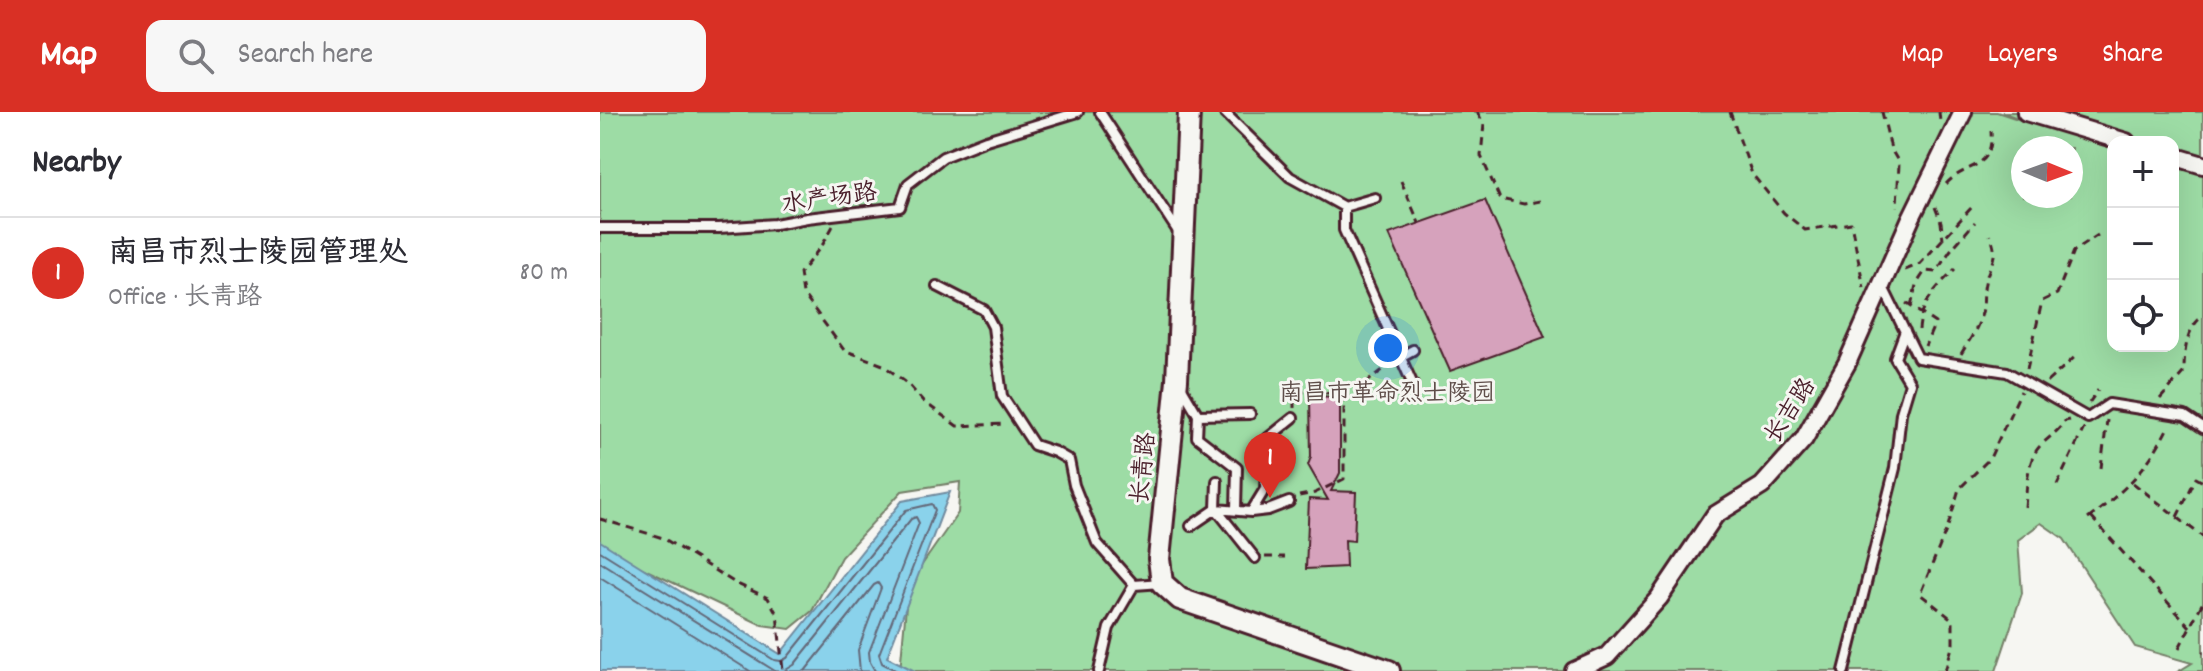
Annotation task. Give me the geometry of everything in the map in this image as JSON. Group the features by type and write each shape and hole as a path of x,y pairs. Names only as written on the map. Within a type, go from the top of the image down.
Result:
{"street":[{"name":"长青路","path":"1162,583 1159,559 1177,380 1189,112"},
{"name":"长吉路","path":"1574,671 1607,656 1659,598 1715,515 1762,486 1804,439 1847,363 1963,112"},
{"path":"2026,112 2107,136"},
{"path":"2179,158 2203,165"},
{"path":"1162,583 1180,599 1389,671"}],"lane":[{"name":"水产场路","path":"600,228 719,228 775,224 900,207 908,184 943,157 986,140 1078,112"},
{"path":"1100,112 1183,240"},
{"path":"1224,112 1290,177 1344,207 1375,198"},
{"path":"1344,207 1344,230 1413,385"},
{"path":"1881,284 1918,358 2007,372 2085,416 2109,404 2185,416 2203,428"},
{"path":"937,286 984,310 993,327 1002,396 1034,445 1069,460 1074,485 1097,543 1134,585"},
{"path":"1844,671 1895,468 1901,413 1910,383 1895,358 1905,331"},
{"path":"1400,357 1413,350"},
{"path":"1177,380 1198,415 1197,437 1237,468 1236,509"},
{"path":"1198,415 1250,414"},
{"path":"1251,512 1265,489 1268,438 1293,418"},
{"path":"1217,481 1216,509 1255,558"},
{"path":"1191,526 1216,509 1251,512 1289,502"},
{"path":"1134,585 1162,583"},
{"path":"1099,671 1109,628 1134,585"}],"path":[{"path":"1477,112 1484,124 1481,156 1500,199 1524,204 1540,201"},
{"path":"1730,112 1752,174 1784,213 1805,230 1851,223 1863,286 1872,305"},
{"path":"1942,189 1952,177 1982,163 1992,145 1991,131"},
{"path":"1401,181 1419,223"},
{"path":"1934,202 1943,239"},
{"path":"1898,273 1920,264 1972,207"},
{"path":"836,214 828,237 800,273 803,294 844,350 883,365 957,426 1017,423"},
{"path":"1911,307 1916,285 1925,271 1936,272 1975,222"},
{"path":"1955,364 1975,332 1983,309 1985,282 1995,258 1990,235"},
{"path":"1945,671 1953,644 1953,620 1920,594 1948,526 1959,489 1990,458 2025,382 2042,301 2057,294 2074,251 2098,235"},
{"path":"1918,358 1920,313 1928,296 1955,269"},
{"path":"2149,410 2184,372 2184,353 2194,322 2203,316"},
{"path":"1289,502 1344,479 1344,400 1389,365 1391,336"},
{"path":"2038,390 2076,356"},
{"path":"2057,485 2098,390"},
{"path":"1293,418 1294,402 1300,392 1335,393"},
{"path":"2101,468 2109,404"},
{"path":"2174,414 2156,451 2133,482 2090,518 2190,627"},
{"path":"2025,507 2028,476 2041,445 2052,438 2065,421 2085,416"},
{"path":"2177,517 2196,478 2203,482"},
{"path":"2133,482 2203,537"},
{"path":"600,519 663,538 735,583 768,598 777,614 783,671"},
{"path":"1255,558 1285,557"},
{"path":"2179,648 2203,602"}],"green space":[{"name":"南昌市革命烈士陵园","path":"600,112 1997,112 2030,123 2002,112 2203,112 2203,671 2179,671 2192,663 2135,647 2064,539 2041,523 2018,540 2022,593 1996,671 900,671 908,585 958,513 960,482 902,491 841,557 812,611 790,629 762,625 600,548"}],"water":[{"path":"950,492 887,657 915,671 600,671 600,541 780,654 902,501"}],"building":[{"path":"1485,200 1545,337 1450,371 1389,234"},
{"path":"1310,396 1340,397 1340,473 1331,491 1356,492 1354,541 1345,540 1346,567 1306,569 1309,499 1328,500 1308,465 1311,457"}],"place":[{"name":"南昌市烈士陵园管理处","path":"1270,498"}]}
